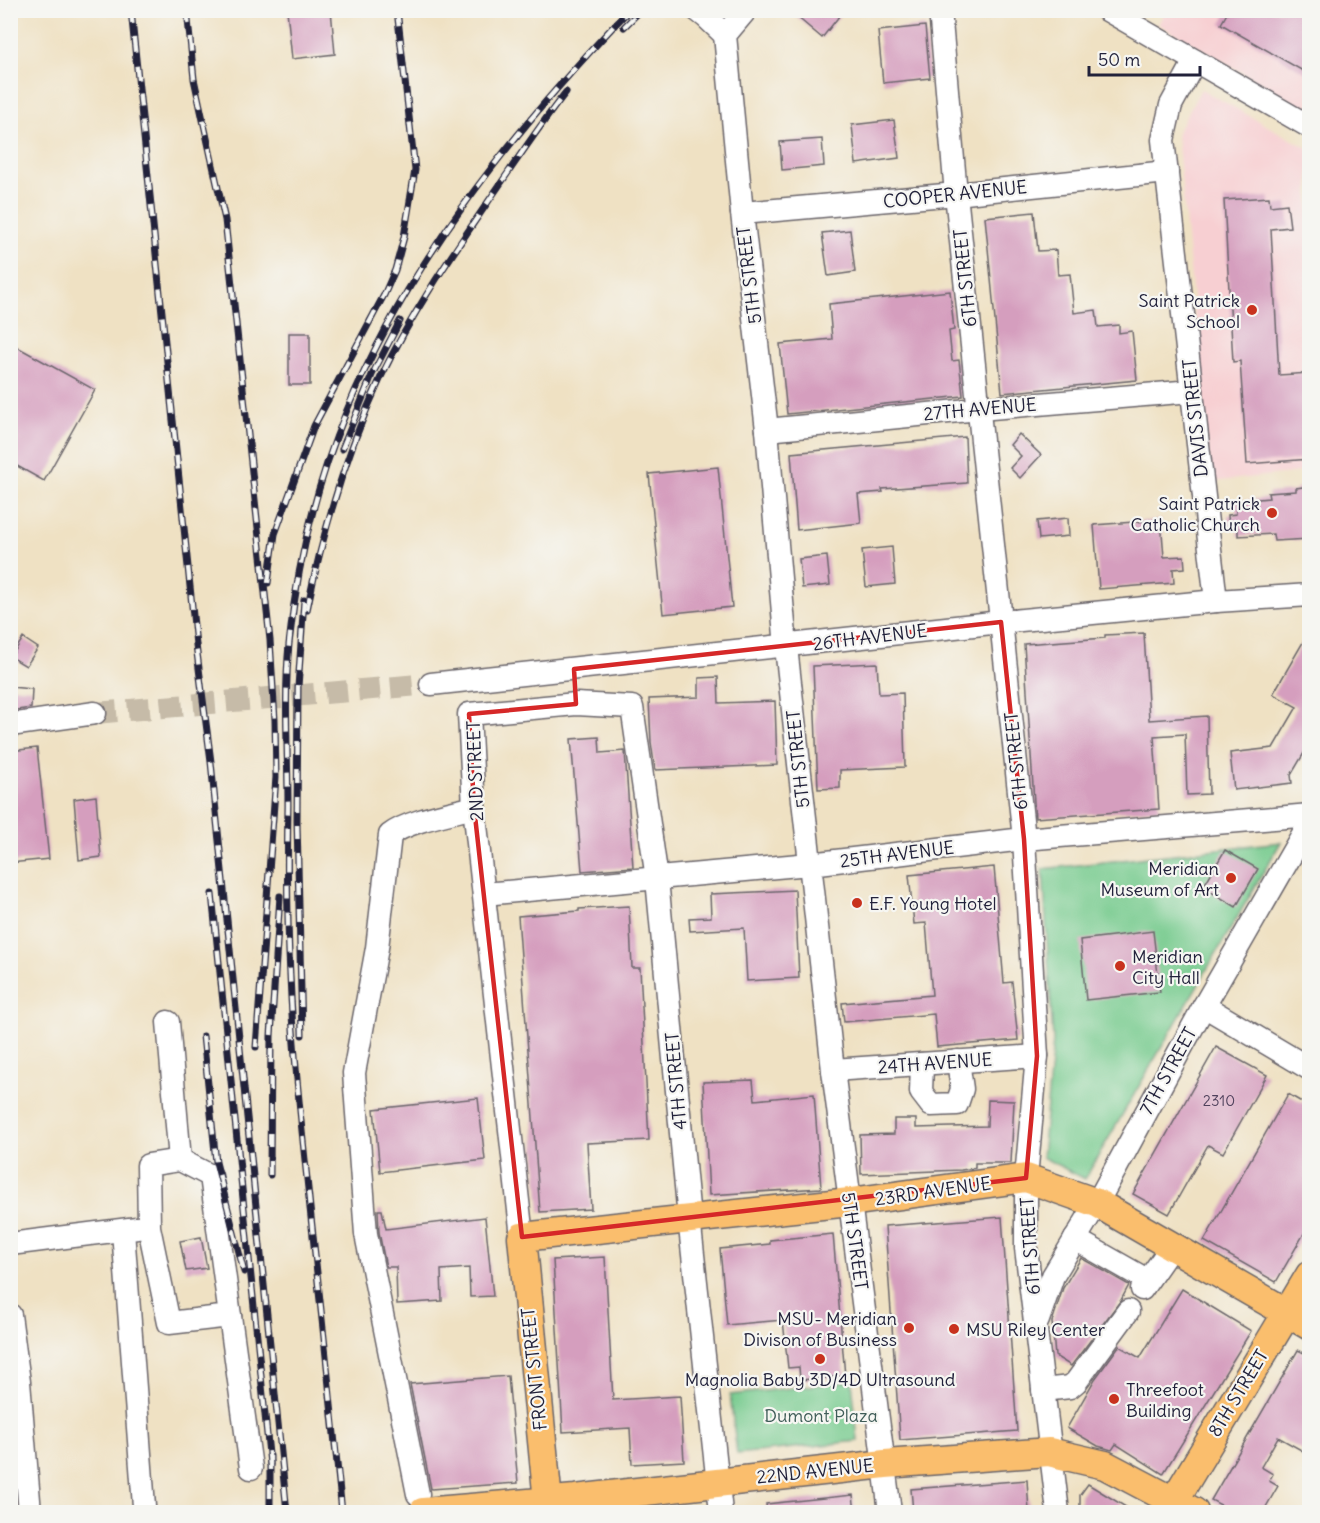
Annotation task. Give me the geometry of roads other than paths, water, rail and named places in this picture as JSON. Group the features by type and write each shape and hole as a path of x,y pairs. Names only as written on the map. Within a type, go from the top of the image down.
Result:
{"main road":[{"name":"23RD AVENUE","path":"522,1237 849,1202 1026,1178 1097,1203 1298,1319"},
{"name":"FRONT STREET","path":"522,1237 549,1507"},
{"name":"8TH STREET","path":"1178,1509 1298,1319 1310,1275"},
{"name":"22ND AVENUE","path":"425,1506 549,1507 718,1482 885,1464 1049,1452 1105,1464 1178,1509"}],"street":[{"path":"697,10 725,35 746,10"},
{"name":"6TH STREET","path":"940,10 956,194 1024,839 1037,1056 1026,1178 1026,1248 1058,1512"},
{"path":"1107,10 1310,127"},
{"name":"5TH STREET","path":"725,35 742,213 767,430 786,647 833,1070 890,1512"},
{"name":"DAVIS STREET","path":"1195,62 1171,105 1163,140 1216,602"},
{"name":"COOPER AVENUE","path":"742,213 1167,172"},
{"name":"27TH AVENUE","path":"767,430 1192,391"},
{"name":"26TH AVENUE","path":"431,684 1000,622 1310,595"},
{"path":"574,669 576,704"},
{"name":"2ND STREET","path":"522,1237 474,807 469,714 576,704"},
{"name":"4TH STREET","path":"576,704 632,707 657,879 689,1218 721,1512"},
{"path":"10,725 95,713"},
{"path":"425,1506 366,1234 354,1073 377,948 390,835 396,830 474,807"},
{"name":"25TH AVENUE","path":"484,894 810,864 1024,839 1310,816"},
{"name":"7TH STREET","path":"1036,1325 1053,1275 1097,1203 1204,1006 1310,822"},
{"path":"1204,1006 1310,1069"},
{"path":"168,1022 180,1160"},
{"name":"24TH AVENUE","path":"833,1070 1037,1056"},
{"path":"922,1064 921,1092 931,1105 957,1104 962,1089 958,1061"},
{"path":"230,1316 169,1323 149,1227 148,1165 180,1160 212,1176 251,1468"},
{"path":"10,1245 149,1227"},
{"path":"123,1230 144,1506"},
{"path":"1075,1239 1145,1285 1172,1246"},
{"path":"1043,1390 1070,1387 1076,1382 1128,1311"},
{"path":"10,1315 30,1512"}],"tunnel":[{"path":"95,713 431,684"}],"railway":[{"path":"131,10 196,645 211,762 287,1512"},
{"path":"187,10 194,79 225,220 270,640 276,777 256,1047"},
{"path":"268,583 275,534 314,426 384,295 395,270 404,237 415,170 397,10"},
{"path":"342,1512 298,1092 289,954 287,684 289,644 297,585 309,525 336,438 373,354 402,300 434,248 507,149 546,101 629,10"},
{"path":"624,27 641,10"},
{"path":"307,610 328,521 357,433 381,377 418,308 446,264 566,92"},
{"path":"342,449 372,375 400,321"},
{"path":"302,1035 297,821 298,687 304,600"},
{"path":"212,894 270,1464"},
{"path":"270,1175 271,1036 280,896"},
{"path":"203,1036 216,1162 244,1272"},
{"path":"270,1456 270,1512"}],"place":[{"name":"Saint Patrick School","path":"1252,310"},
{"name":"Saint Patrick Catholic Church","path":"1272,513"},
{"name":"Meridian Museum of Art","path":"1231,878"},
{"name":"E.F. Young Hotel","path":"857,903"},
{"name":"Meridian City Hall","path":"1120,966"},
{"name":"MSU- Meridian Divison of Business","path":"909,1328"},
{"name":"MSU Riley Center","path":"954,1329"},
{"name":"Magnolia Baby 3D/4D Ultrasound","path":"820,1359"},
{"name":"Threefoot Building","path":"1114,1399"}],"park label":[{"name":"Dumont Plaza","path":"821,1415"}]}
